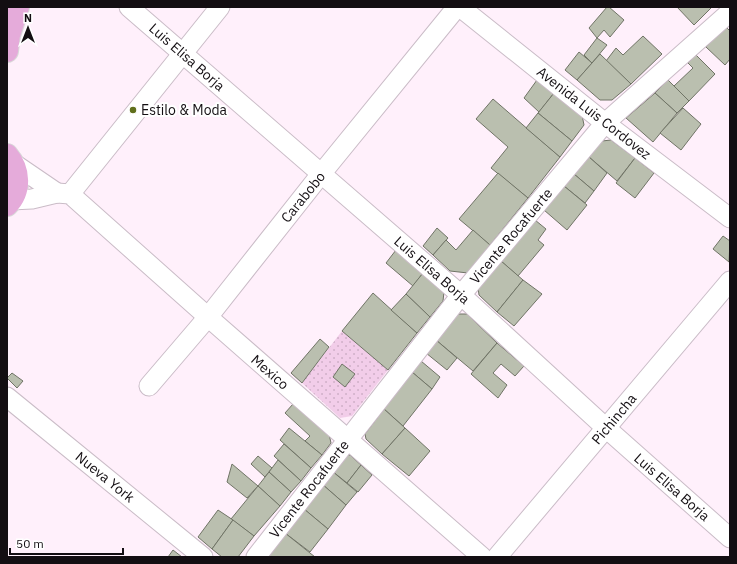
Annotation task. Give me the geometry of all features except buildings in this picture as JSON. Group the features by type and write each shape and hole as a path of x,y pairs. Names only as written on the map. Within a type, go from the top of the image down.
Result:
{"main road":[{"path":"7,51 9,35 18,7"},
{"path":"9,203 17,188 16,169 10,159"}],"street":[{"name":"Luis Elisa Borja","path":"129,7 461,295 606,428 730,538"},
{"path":"9,203 63,193 183,53 220,7"},
{"name":"Carabobo","path":"149,386 208,317 321,174 457,7"},
{"name":"Avenida Luis Cordovez","path":"460,7 605,123 730,218"},
{"name":"Vicente Rocafuerte","path":"256,557 461,295 605,123 730,12"},
{"name":"Mexico","path":"10,159 63,193 208,317 482,557"},
{"name":"Pichincha","path":"497,557 730,280"},
{"name":"Nueva York","path":"7,397 203,557"}],"shaded area":[{"path":"342,331 388,370 352,416 340,418 302,383"}],"place":[{"name":"Estilo & Moda","path":"133,110"}]}
